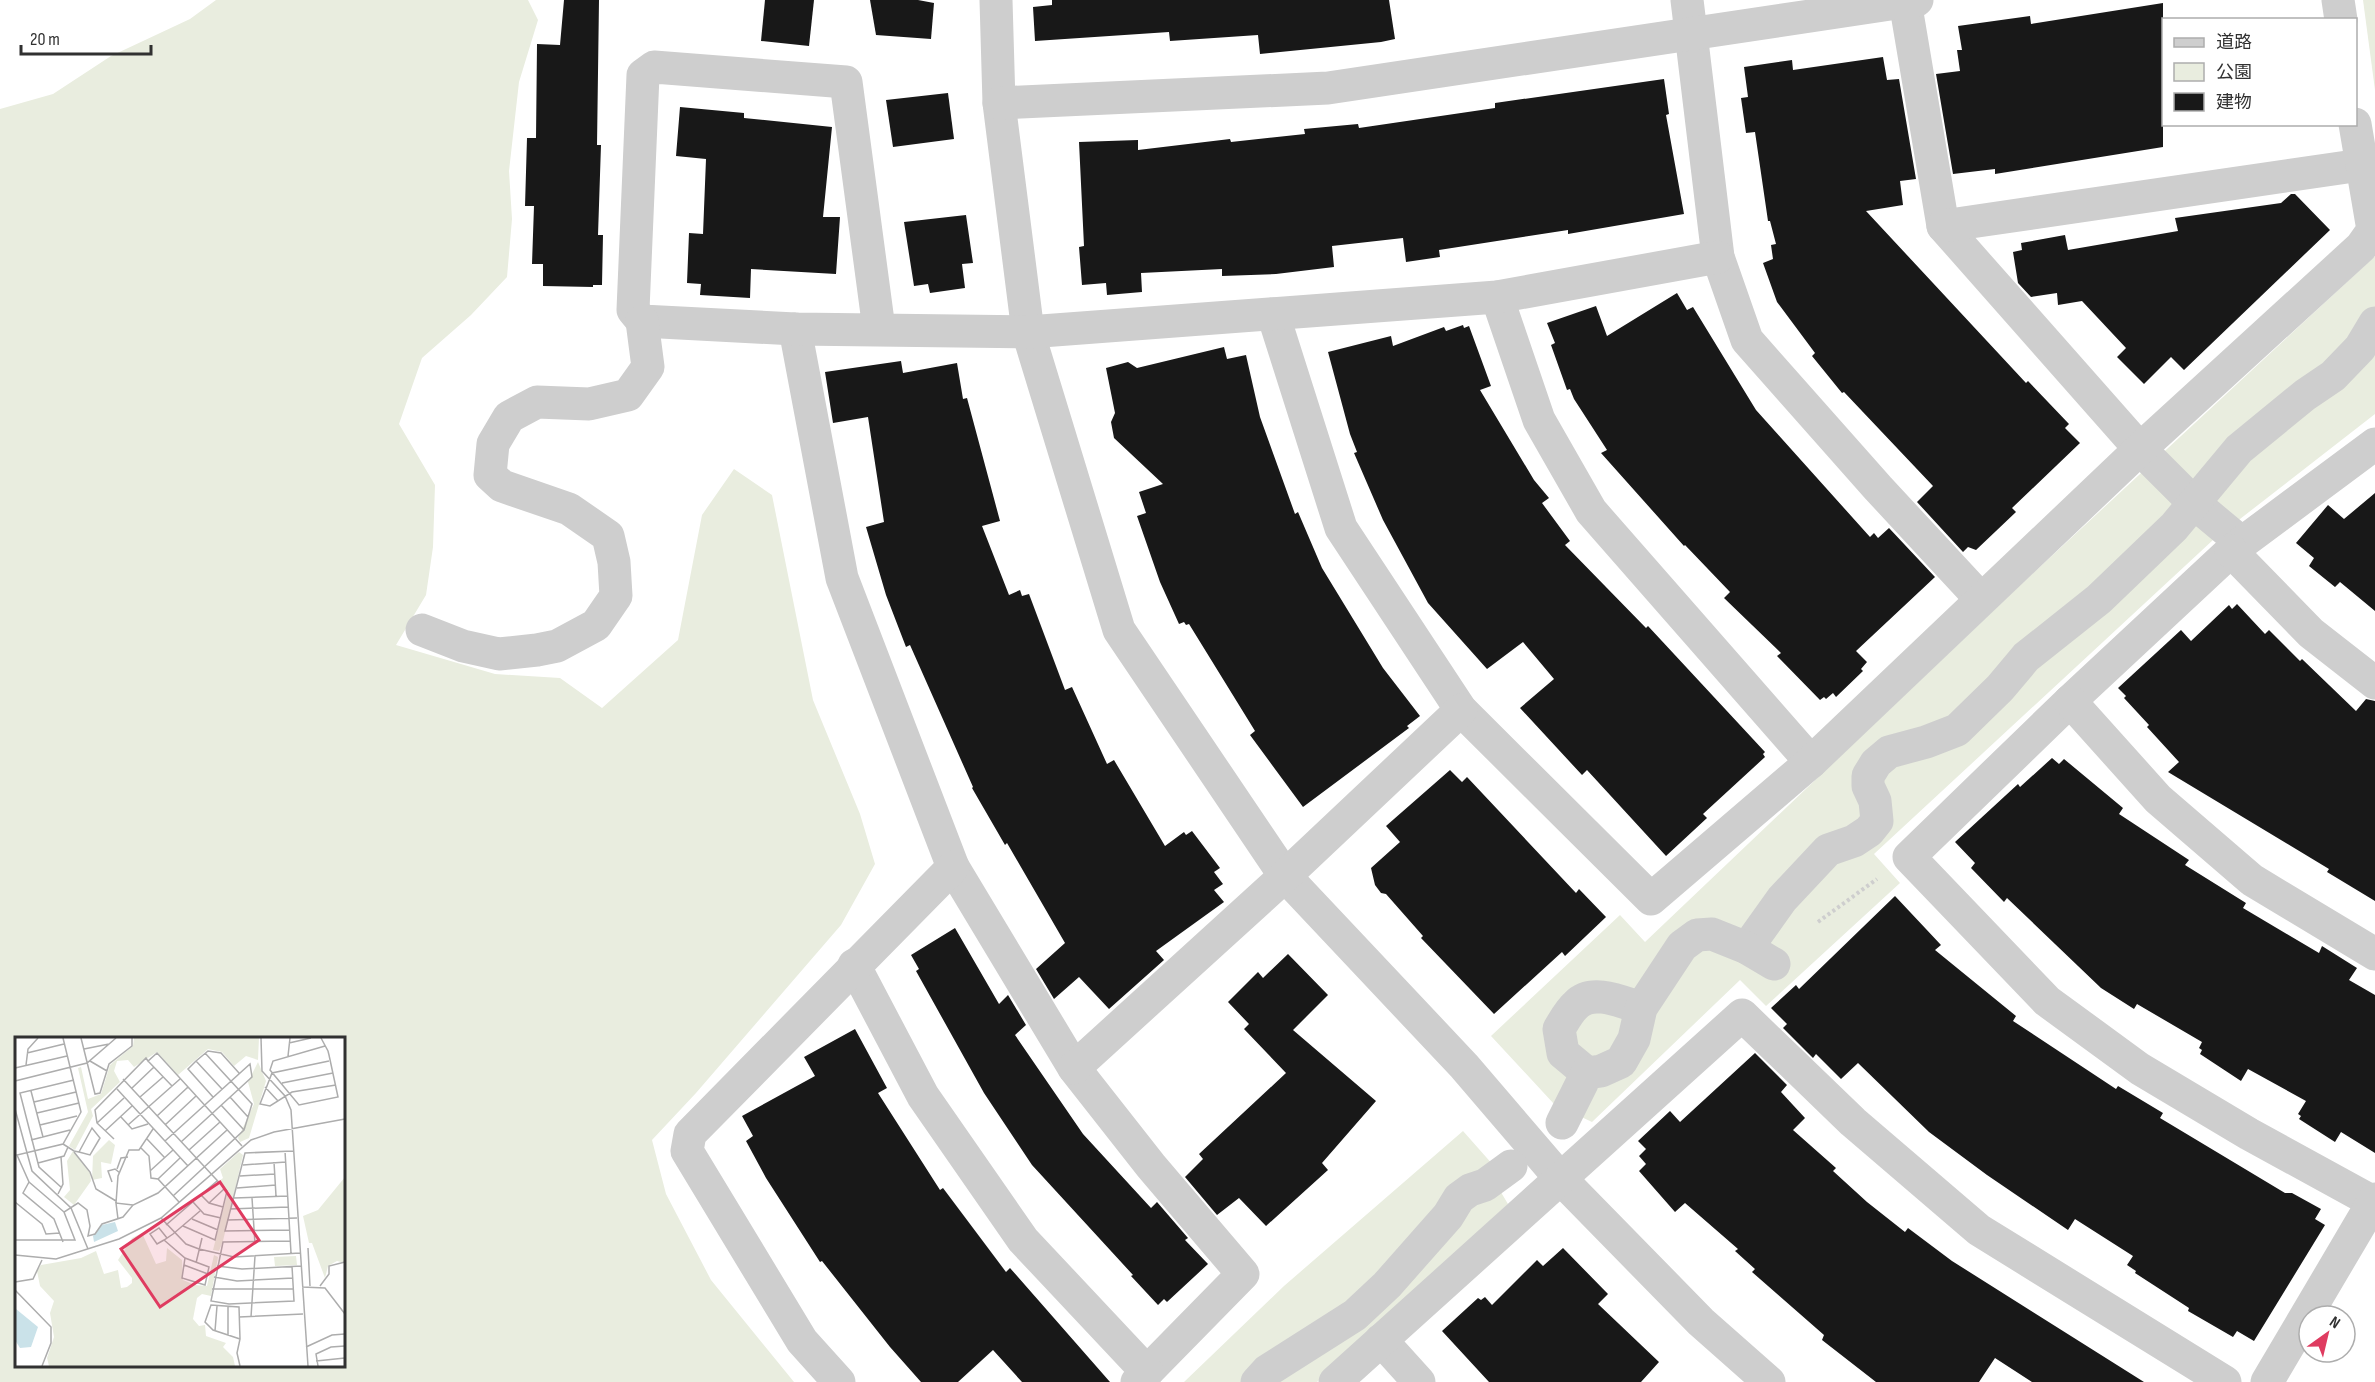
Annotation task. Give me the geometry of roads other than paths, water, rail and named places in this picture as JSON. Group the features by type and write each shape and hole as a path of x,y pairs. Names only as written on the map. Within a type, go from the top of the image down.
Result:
{"street":[{"path":"996,0 999,104 1028,332 1119,630 1285,876 1464,1066 1560,1178 1701,1322 1769,1382"},
{"path":"1687,0 1718,257 1747,340 1878,488 1980,598"},
{"path":"2338,0 2341,18"},
{"path":"999,104 1328,88 1911,1 1943,226 2140,448 2237,547 2312,633 2375,683"},
{"path":"422,630 464,646 499,654 537,650 557,646 596,625 616,596 614,562 608,536 569,509 502,486 490,475 494,444 509,417 537,402 589,404 628,395 648,367 642,321 633,310 643,75 654,67 846,82 879,329"},
{"path":"1273,314 1341,528 1461,710 1651,899 1811,762 1980,598 2140,448 2368,252 2373,230 2355,126"},
{"path":"1943,226 2361,165"},
{"path":"642,321 795,329 1028,332 1497,297 1718,257"},
{"path":"1497,297 1539,420 1591,511 1811,762"},
{"path":"1641,1008 1604,998 1587,997 1576,1005 1559,1029 1563,1053 1587,1073 1601,1071 1621,1062 1634,1039 1641,1008 1682,946 1697,935 1712,934 1760,956 1782,899 1828,850 1854,841 1869,831 1877,821 1875,801 1868,786 1868,776 1876,764 1888,752 1926,742 1957,730 2026,657 2099,599 2174,527 2239,449 2305,395 2333,376 2360,348 2375,323"},
{"path":"795,329 842,578 953,867 1074,1068 1151,1166 1243,1274 1142,1377 1023,1240 923,1096 854,965"},
{"path":"2267,1382 2374,1201 2249,1134 2140,1070 2047,1000 1908,857 2237,547 2375,444"},
{"path":"2070,702 2158,799 2252,880 2375,954"},
{"path":"1074,1068 1285,876 1461,710"},
{"path":"839,1382 802,1341 687,1152 690,1134 953,867"},
{"path":"1335,1382 1742,1015 1853,1122 1979,1230 2224,1382"},
{"path":"1562,1123 1587,1073"},
{"path":"1257,1382 1267,1371 1355,1315 1386,1285 1448,1216 1459,1198 1470,1190 1485,1185 1511,1166"},
{"path":"1381,1340 1419,1382"}]}
